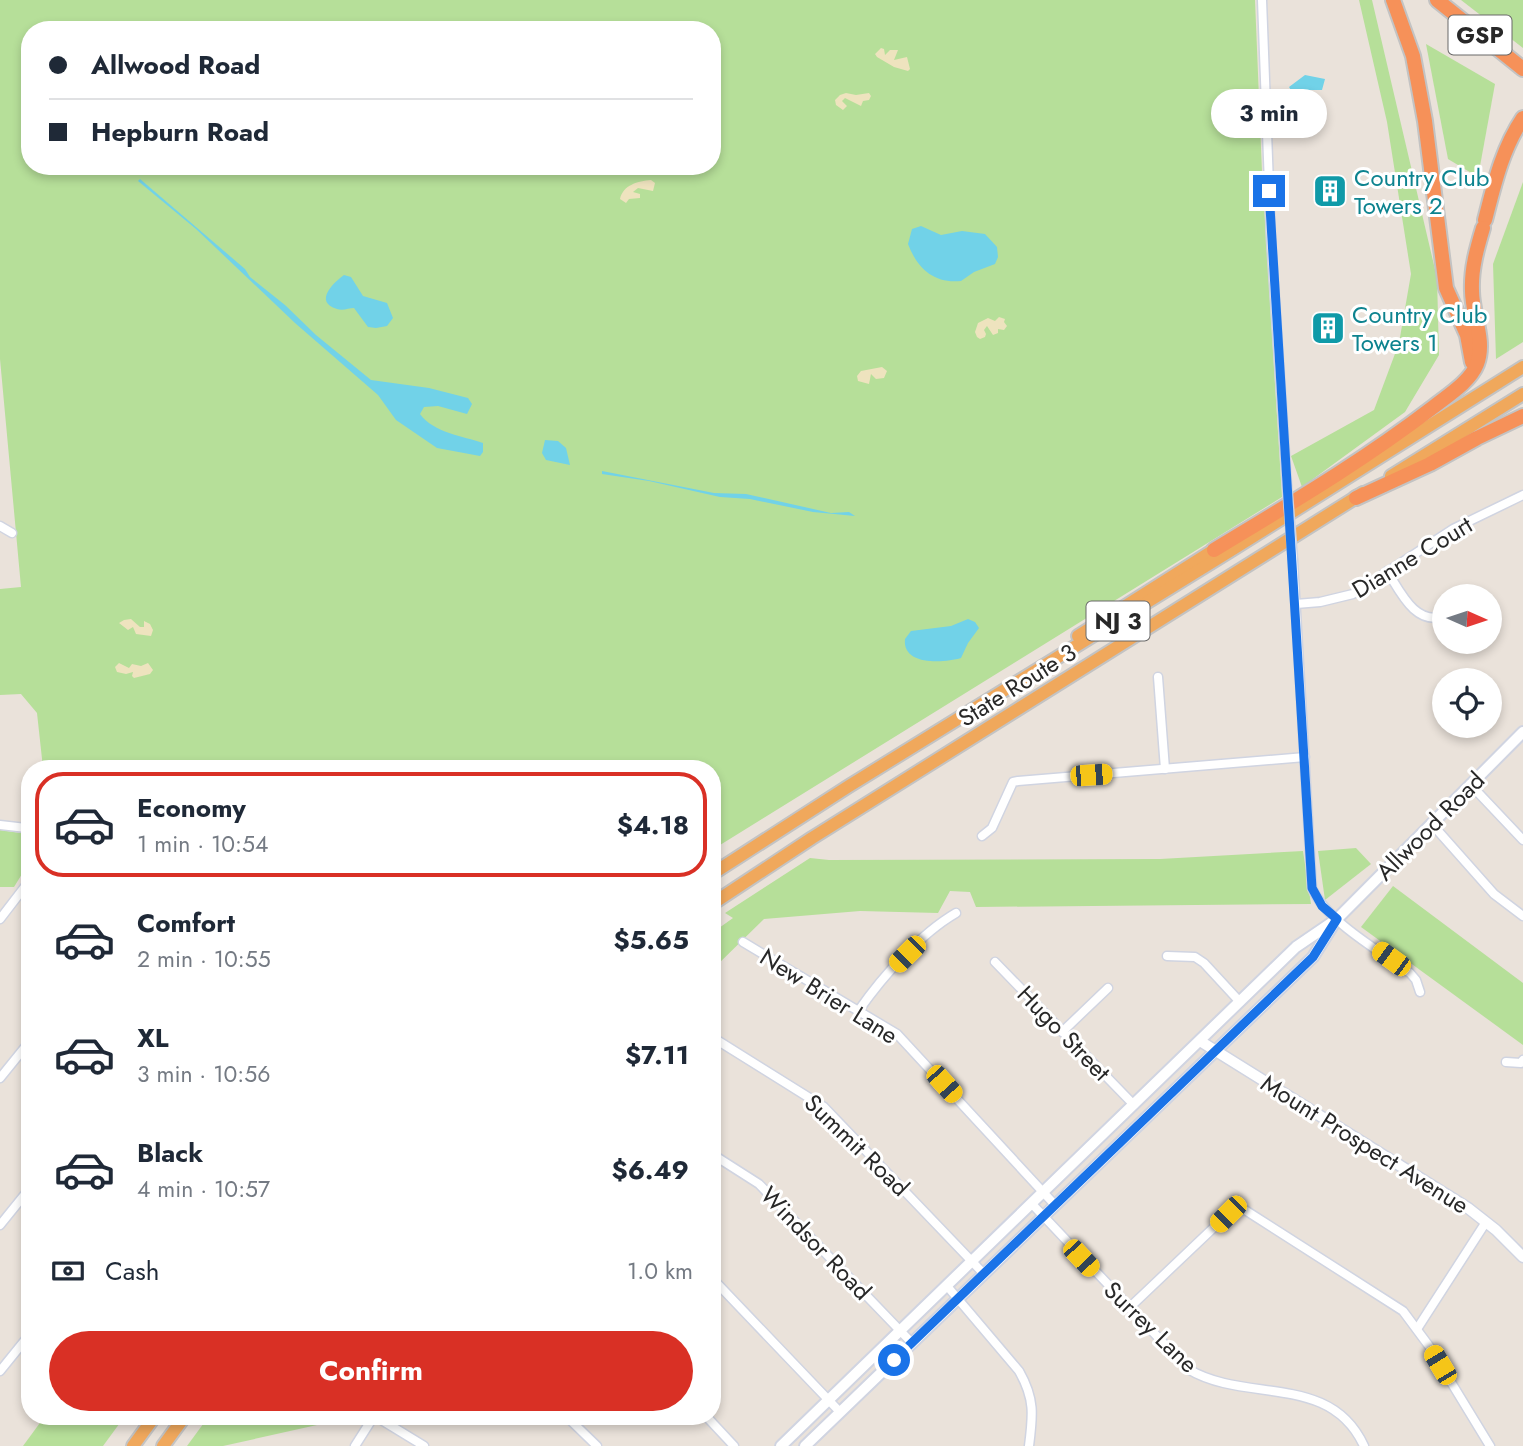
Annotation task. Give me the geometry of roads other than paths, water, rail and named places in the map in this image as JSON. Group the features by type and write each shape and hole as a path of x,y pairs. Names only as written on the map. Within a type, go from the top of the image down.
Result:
{"highway":[{"path":"1393,0 1413,56 1425,121 1446,288 1472,353 1470,372 1465,380"},
{"name":"GSP","path":"1437,0 1523,69"},
{"path":"998,694 1093,625 1389,440 1465,380 1476,367 1480,353 1471,287 1484,224 1500,166 1510,140 1523,118"},
{"name":"State Route 3","path":"721,868 803,814 1252,538 1523,367"},
{"name":"State Route 3","path":"721,898 812,838 1523,394"},
{"path":"1356,498 1523,416"},
{"path":"134,1446 149,1425"},
{"path":"163,1446 180,1425"},
{"path":"169,1446 182,1425"}],"main road":[{"name":"Allwood Road","path":"781,1446 1296,947 1337,919 1523,732"},
{"name":"Allwood Road","path":"805,1446 1313,957 1337,919"}],"street":[{"path":"1262,0 1271,238 1312,888 1322,906 1410,973 1420,992"},
{"name":"Dianne Court","path":"1296,604 1342,598 1453,529 1523,495"},
{"path":"0,526 12,533"},
{"path":"1387,571 1416,612 1432,618"},
{"path":"1158,677 1165,769"},
{"path":"982,836 992,828 1013,782 1305,757"},
{"path":"1470,785 1523,840"},
{"path":"1431,823 1494,894 1523,916"},
{"path":"0,825 21,827"},
{"path":"0,919 21,892"},
{"path":"859,1010 874,989 899,963 943,921 956,914"},
{"name":"New Brier Lane","path":"743,942 897,1034 1055,1205"},
{"path":"1167,956 1195,957 1204,962 1240,1002"},
{"name":"Hugo Street","path":"995,962 1134,1105"},
{"path":"1062,1031 1108,988"},
{"name":"Mount Prospect Avenue","path":"1200,1041 1468,1208 1523,1257"},
{"name":"Summit Road","path":"721,1043 824,1107 984,1275"},
{"path":"0,1078 21,1052"},
{"path":"1506,1062 1522,1062"},
{"name":"Windsor Road","path":"721,1160 759,1184 912,1343"},
{"path":"0,1226 21,1199"},
{"name":"Surrey Lane","path":"1031,1204 1179,1361 1197,1374 1222,1382 1297,1395 1325,1404 1345,1418 1364,1446"},
{"path":"1129,1308 1228,1214 1245,1210 1404,1311 1490,1446"},
{"path":"1417,1329 1486,1222"},
{"path":"947,1286 1019,1371 1025,1382 1034,1416 1029,1446"},
{"path":"721,1287 840,1412"},
{"path":"0,1371 21,1345"},
{"path":"355,1446 368,1425"},
{"path":"389,1425 424,1446"},
{"path":"575,1425 597,1446"},
{"path":"714,1425 734,1446"}],"water":[{"path":"1305,75 1325,79 1322,90 1308,90 1294,95 1289,87"},
{"path":"140,179 245,269 250,277 316,335 371,380 429,388 468,398 472,404 467,414 438,406 424,407 420,414 441,430 483,443 480,456 437,448 396,420 378,395 295,323 196,229 138,181"},
{"path":"921,226 941,235 962,231 985,234 997,247 998,257 995,264 974,272 961,281 935,277 916,260 908,244 912,229"},
{"path":"344,275 351,277 363,296 387,303 393,318 387,326 368,327 354,308 339,310 330,306 326,297 328,292"},
{"path":"545,440 558,441 566,448 570,465 546,460 542,453"},
{"path":"602,471 714,493 746,494 831,513 849,512 855,516 813,512 750,499 720,497 649,481 602,474"},
{"path":"968,619 975,622 979,628 961,658 926,660 910,654 906,648 905,639 911,631 951,626"}],"place":[{"name":"Country Club Towers 2","path":"1330,191"},
{"name":"Country Club Towers 1","path":"1328,328"}]}
